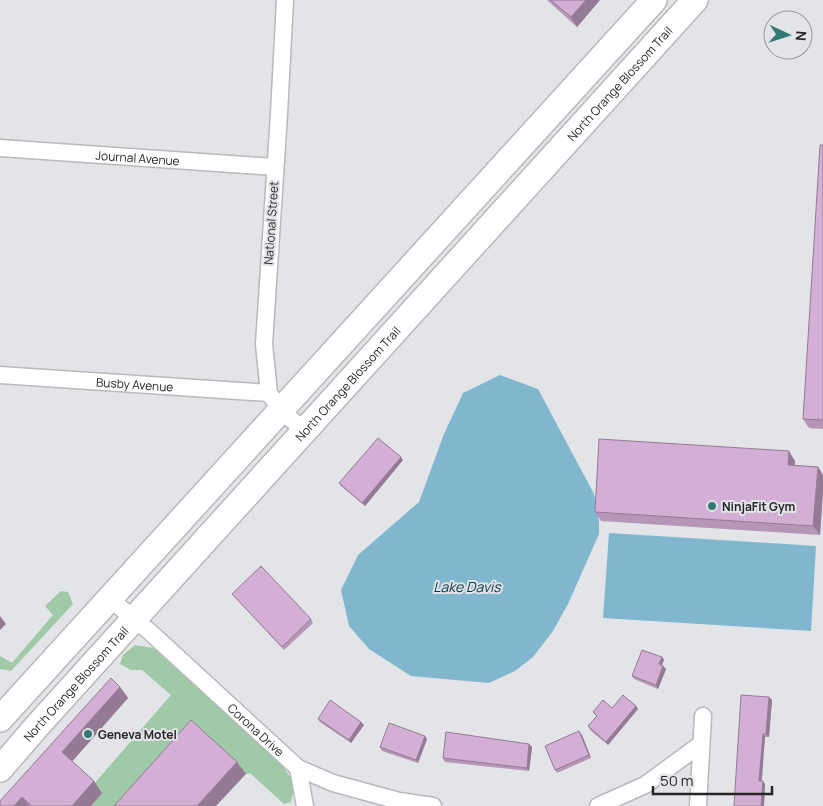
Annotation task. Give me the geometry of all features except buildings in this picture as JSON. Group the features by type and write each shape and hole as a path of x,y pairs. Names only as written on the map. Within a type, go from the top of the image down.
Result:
{"main road":[{"name":"North Orange Blossom Trail","path":"0,769 134,618 695,0"},
{"path":"0,719 110,599 275,402 649,6"}],"street":[{"name":"National Street","path":"275,402 264,344 285,0"},
{"path":"649,6 662,36"},
{"name":"Journal Avenue","path":"0,148 275,167"},
{"name":"Busby Avenue","path":"0,374 275,402"},
{"path":"275,402 304,430"},
{"name":"Corona Drive","path":"110,599 134,618 298,768 333,783 399,801 433,806"},
{"path":"698,806 703,716"},
{"path":"598,806 645,785 701,744"},
{"path":"298,768 305,806"}],"green space":[{"path":"61,591 68,592 73,604 11,671 0,669 0,656 12,663 53,615 45,606"},
{"path":"135,645 153,648 278,759 295,784 291,802 284,804 250,773 133,806 91,806 102,793 93,785 171,695 142,670 131,670 120,664 123,655"}],"water":[{"name":"Lake Davis","path":"500,375 538,389 594,494 599,521 599,534 568,604 553,631 533,657 515,671 489,683 411,676 369,649 349,626 341,590 358,555 419,502 444,434 463,393"},
{"path":"609,533 816,546 811,631 603,618"}],"place":[{"name":"NinjaFit Gym","path":"712,506"},
{"name":"Geneva Motel","path":"88,734"}]}
